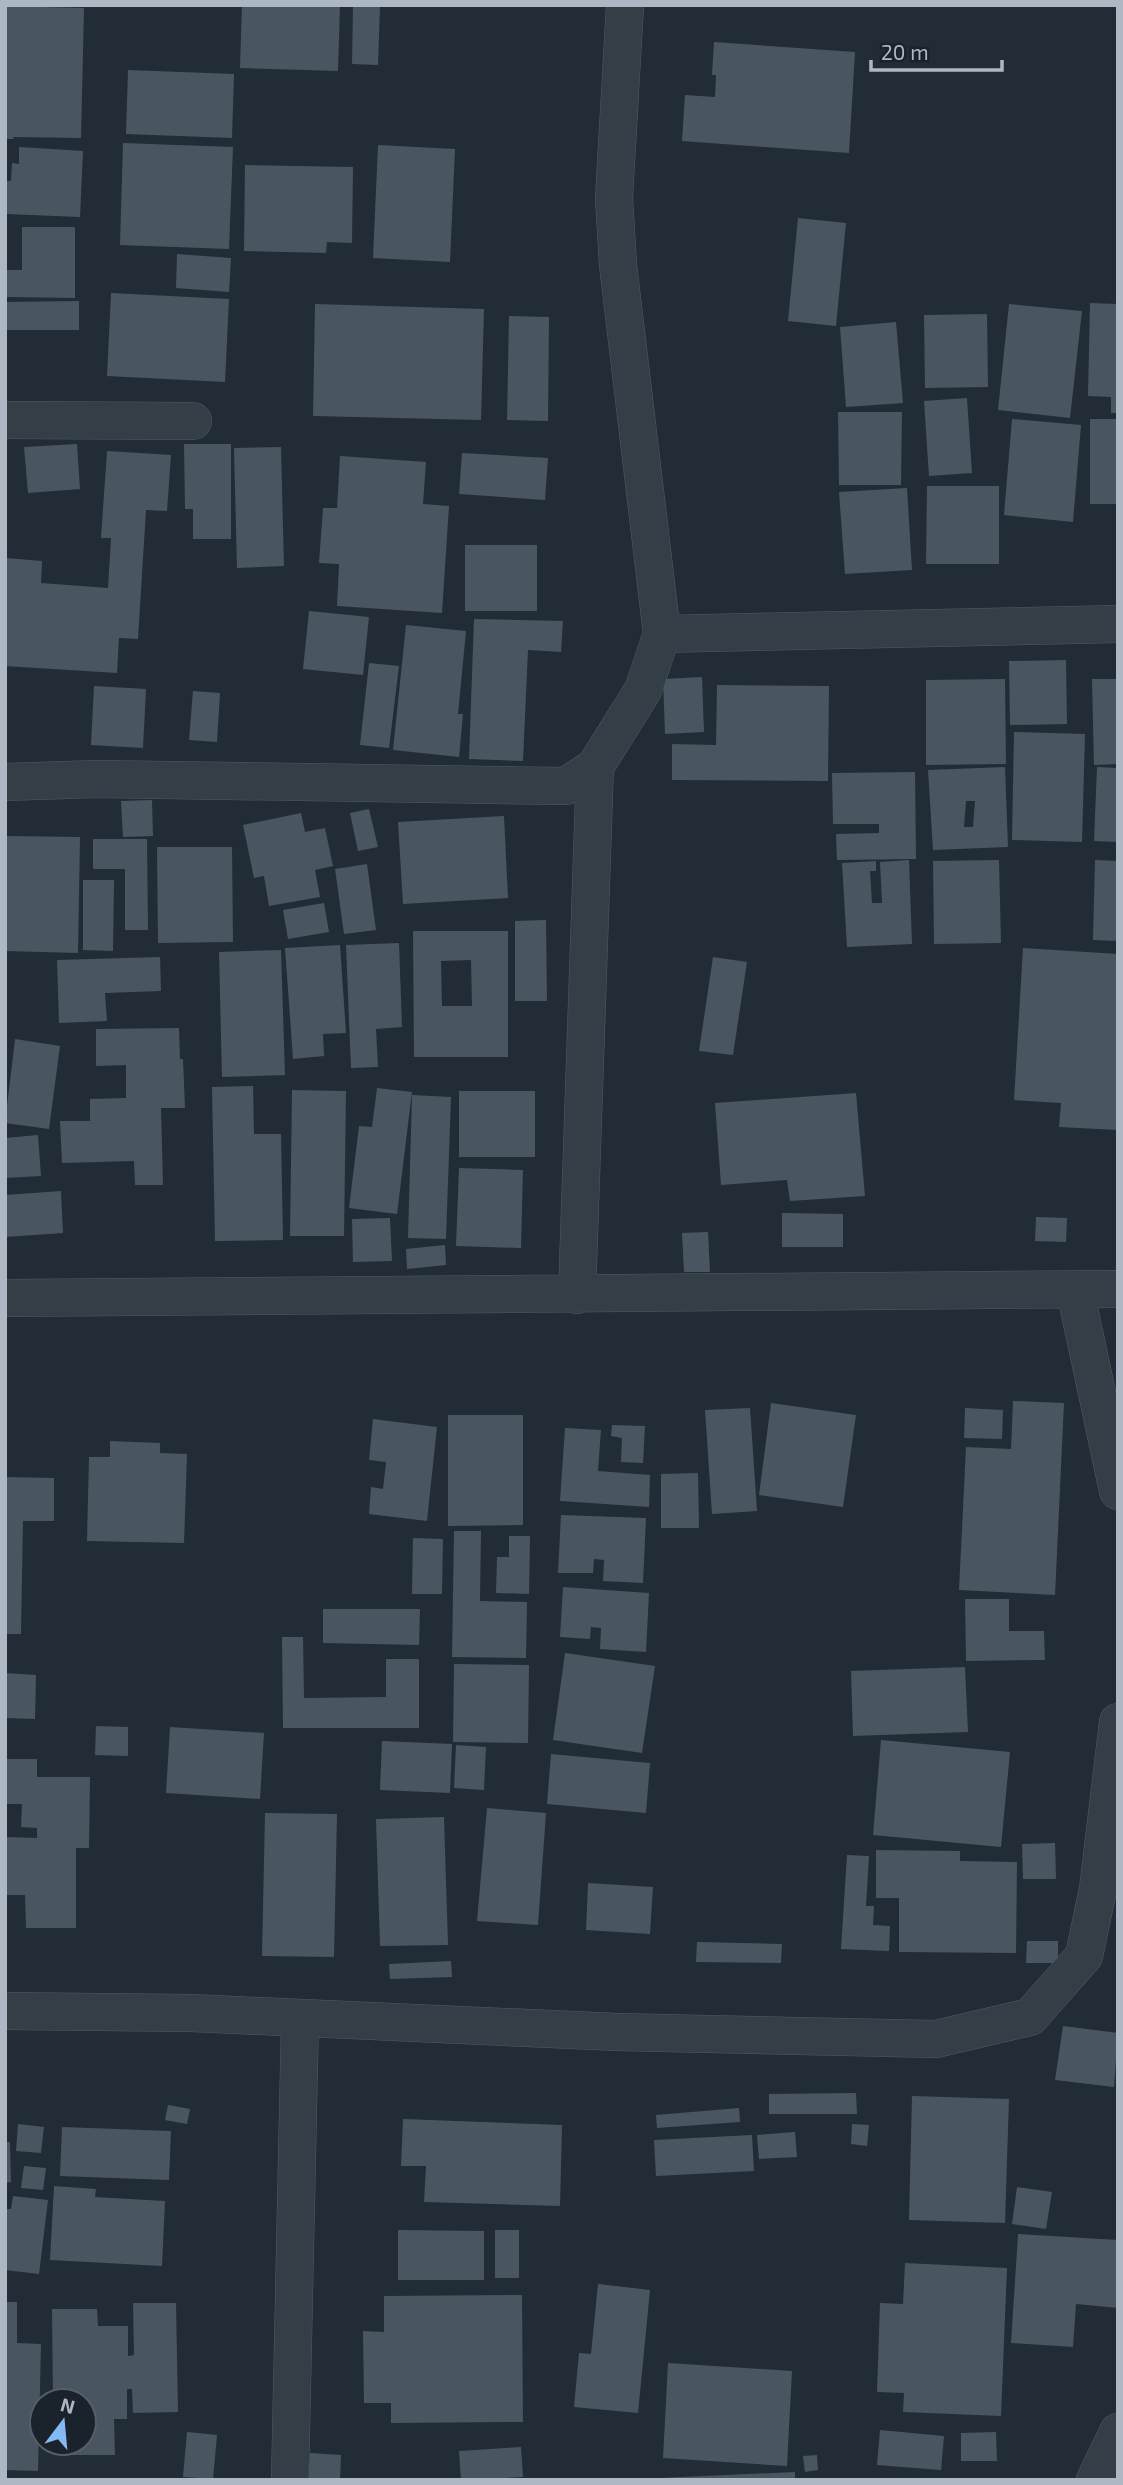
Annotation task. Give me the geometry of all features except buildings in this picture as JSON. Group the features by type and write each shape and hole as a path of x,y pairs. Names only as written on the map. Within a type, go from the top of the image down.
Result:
{"street":[{"path":"5,782 97,779 566,786 595,767 643,690 662,634 618,265 614,198 625,5"},
{"path":"5,421 193,421"},
{"path":"662,634 1118,624"},
{"path":"577,1295 595,767"},
{"path":"5,1298 1118,1289"},
{"path":"1075,1290 1118,1492"},
{"path":"5,2011 191,2013 617,2032 936,2039 1030,2018 1084,1956 1098,1889 1118,1722"},
{"path":"290,2480 300,2018"},
{"path":"1095,2480 1118,2432"}]}
